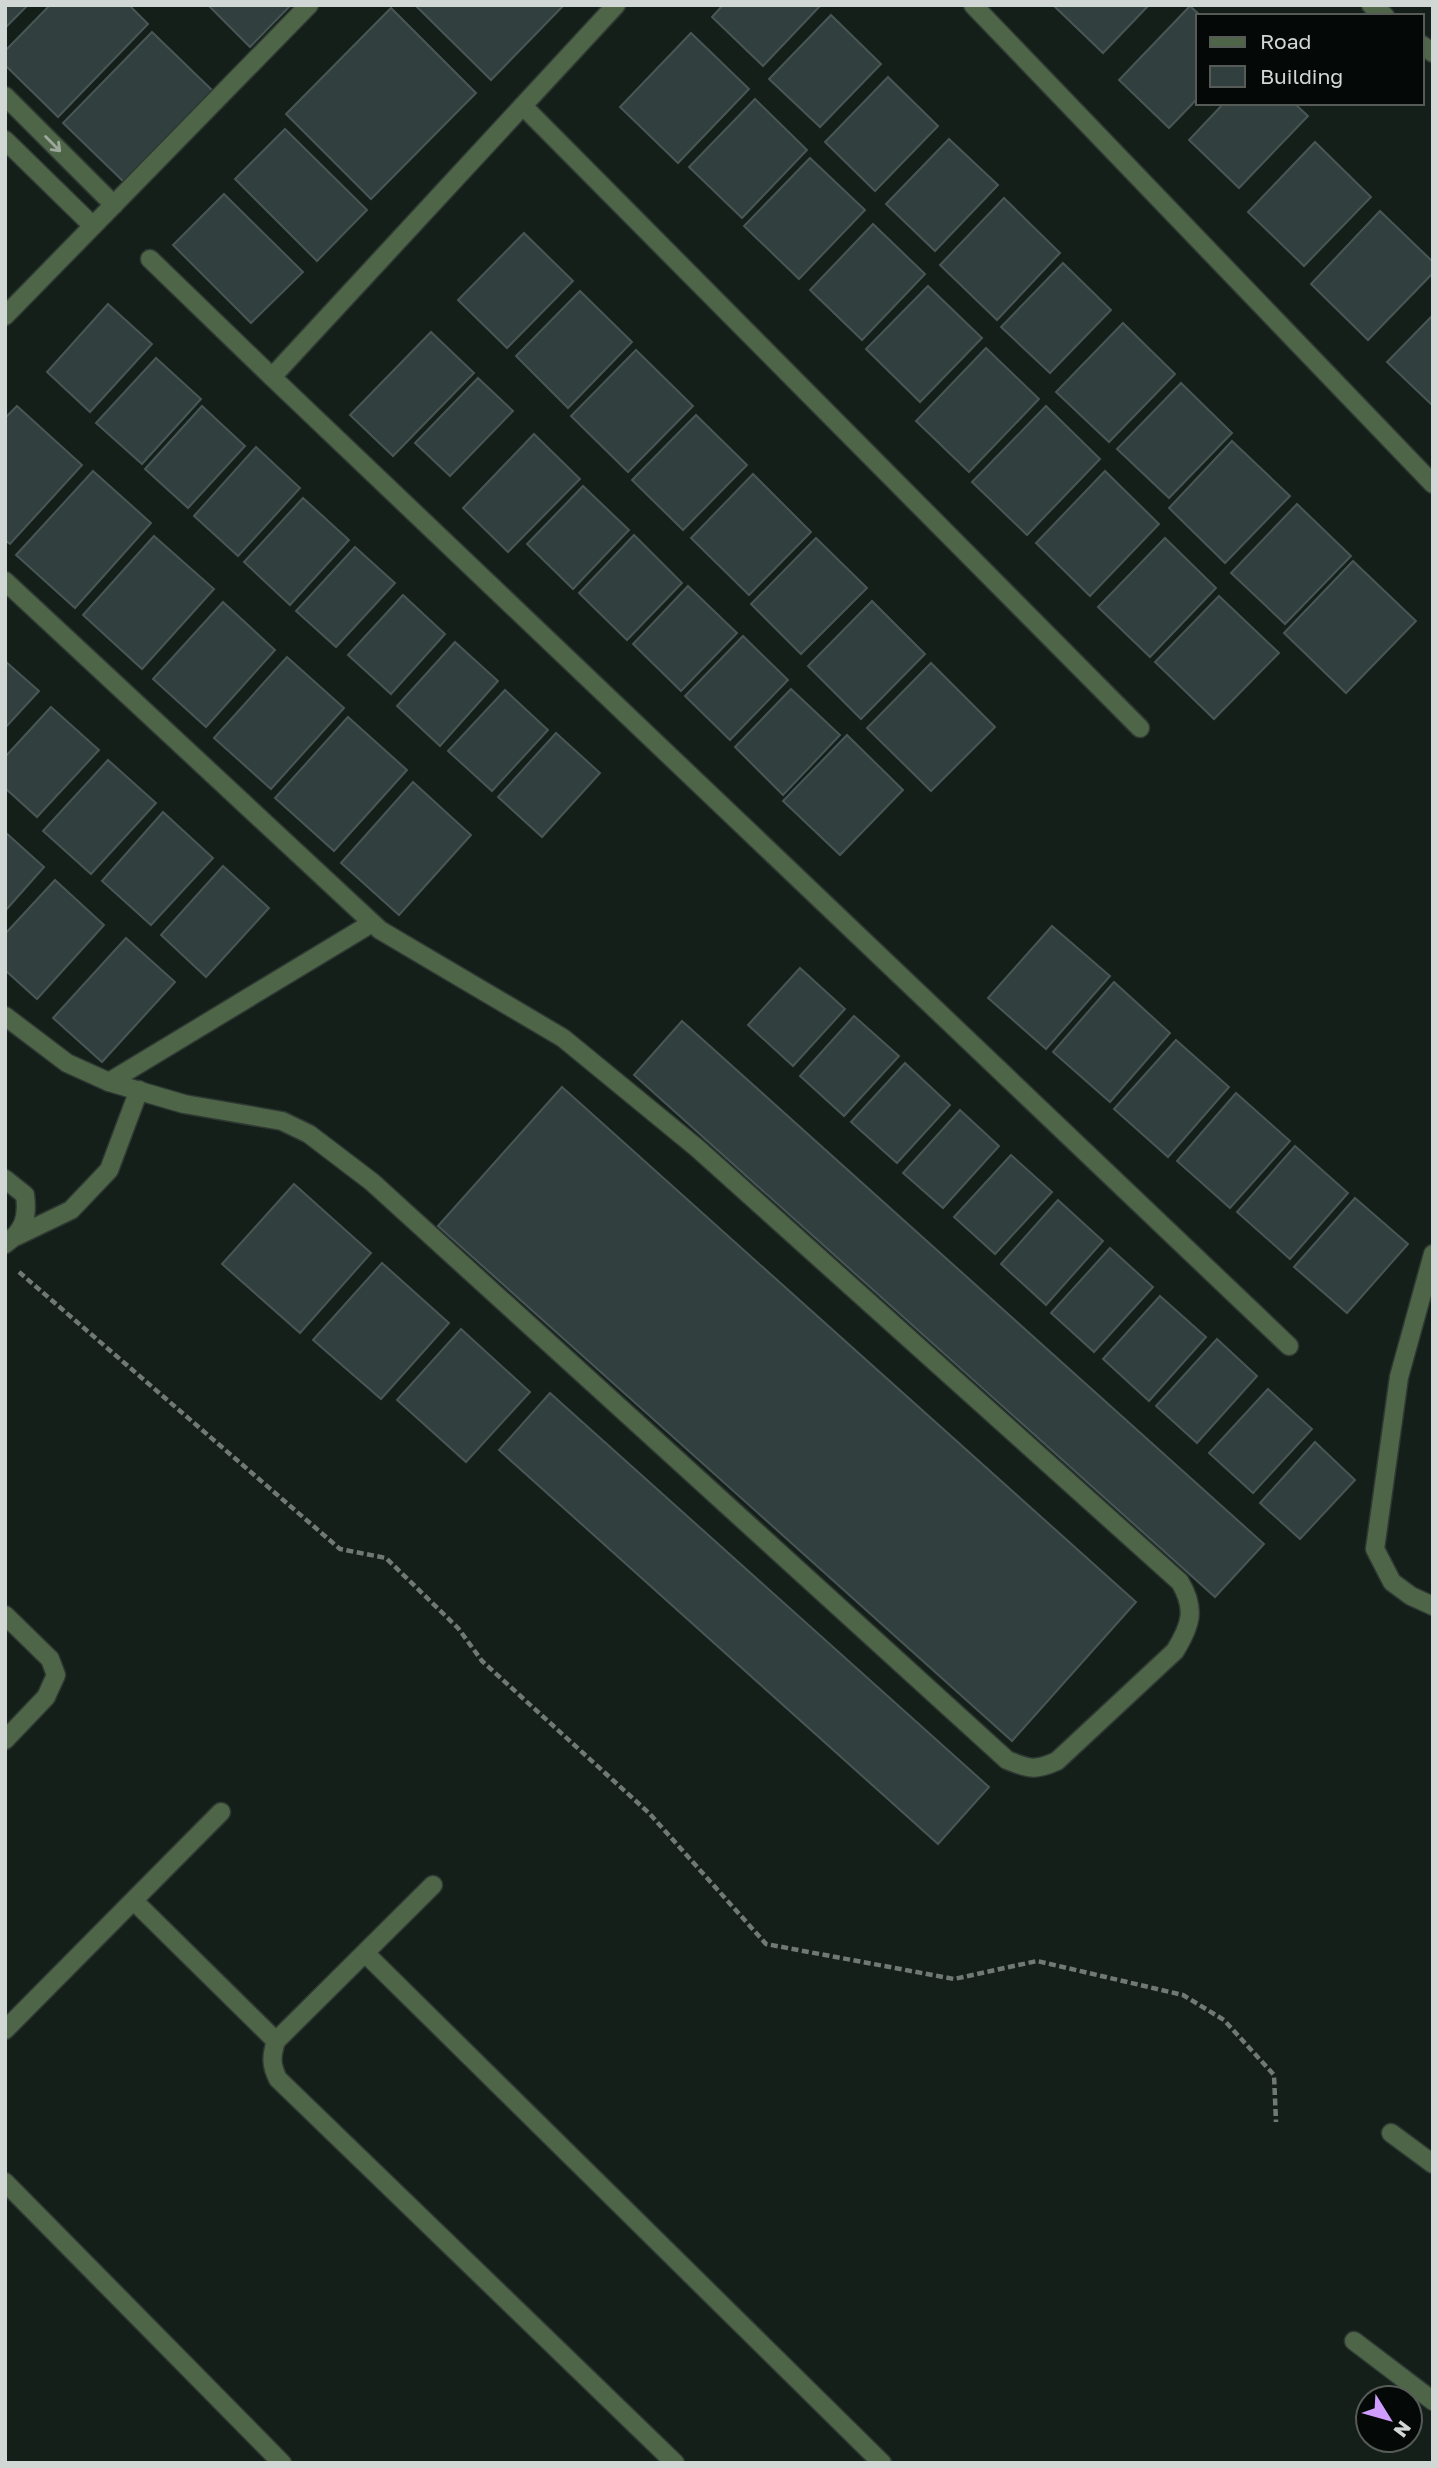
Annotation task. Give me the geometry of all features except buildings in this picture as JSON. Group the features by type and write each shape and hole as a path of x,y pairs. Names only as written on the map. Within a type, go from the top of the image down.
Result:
{"street":[{"path":"5,316 309,5"},
{"path":"272,377 616,5"},
{"path":"973,5 1433,484"},
{"path":"5,96 114,205"},
{"path":"523,106 1140,728"},
{"path":"5,140 93,226"},
{"path":"150,259 1289,1346"},
{"path":"5,581 372,923 403,945 563,1038 697,1148 1180,1582 1189,1598 1191,1610 1185,1636 1175,1651 1057,1761 1042,1768 1028,1769 1007,1760 382,1191 331,1149 309,1133 282,1121 184,1104 109,1082 67,1063 5,1016"},
{"path":"109,1082 372,923"},
{"path":"11,1240 71,1210 109,1170 139,1090"},
{"path":"5,1179 25,1195 27,1213 11,1240"},
{"path":"1433,1254 1399,1377 1375,1549 1392,1582 1433,1606"},
{"path":"5,1615 50,1659 56,1675 46,1697 5,1740"},
{"path":"5,2030 135,1902 221,1812"},
{"path":"433,1885 276,2041 271,2057 272,2068 278,2080 675,2463"},
{"path":"135,1902 276,2041"},
{"path":"365,1953 883,2463"},
{"path":"1391,2133 1433,2164"},
{"path":"5,2182 282,2463"},
{"path":"1354,2341 1433,2401"}],"path":[{"path":"15,1269 340,1549 386,1558 458,1628 482,1661 649,1812 766,1944 954,1979 1037,1961 1183,1995 1224,2021 1273,2075 1276,2122"}]}
